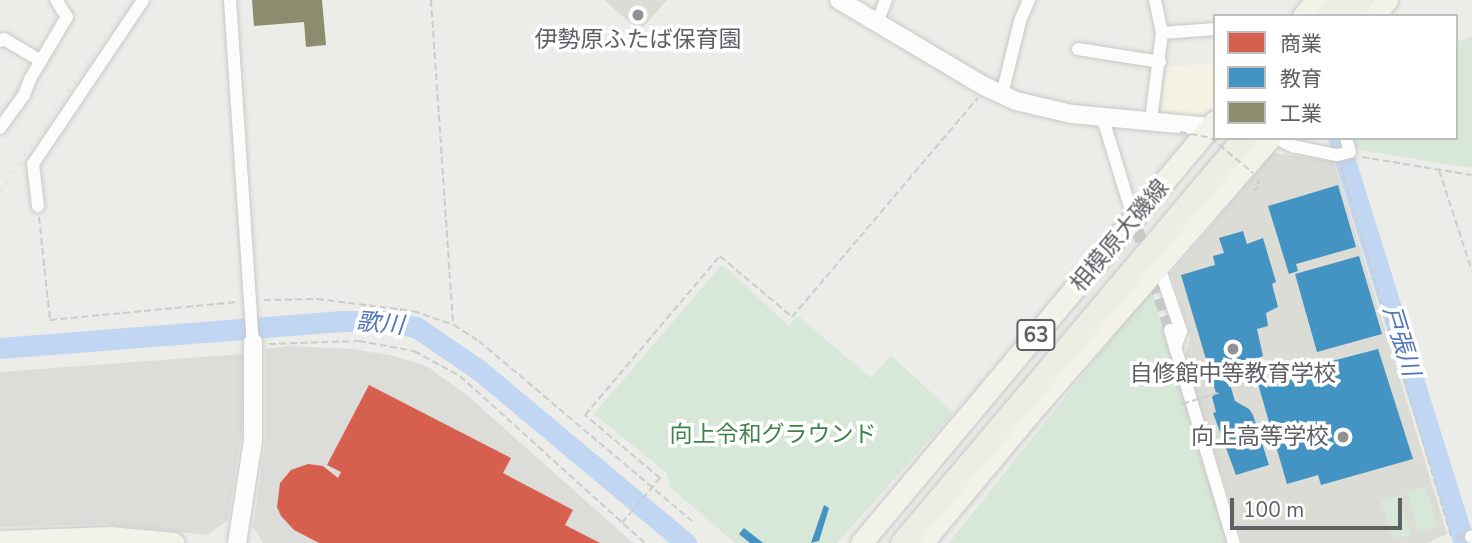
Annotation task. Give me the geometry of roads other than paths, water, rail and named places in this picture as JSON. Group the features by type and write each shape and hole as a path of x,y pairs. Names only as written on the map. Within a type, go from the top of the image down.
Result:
{"highway":[{"path":"1330,14 1341,0"},
{"path":"1355,14 1378,7"},
{"path":"884,543 1213,133"},
{"path":"902,543 1242,140"}],"main road":[{"path":"1305,14 1316,0"},
{"name":"相模原大磯線","path":"861,543 1213,132"},
{"name":"相模原大磯線","path":"922,543 1268,140"},
{"path":"0,541 110,537 174,543"}],"street":[{"path":"0,128 24,95 67,17 56,0"},
{"path":"38,206 33,164 143,0"},
{"path":"230,0 253,344 253,441 237,543"},
{"path":"839,0 994,90 1034,106 1213,129"},
{"path":"877,23 886,0"},
{"path":"994,90 1029,0"},
{"path":"1151,120 1162,33 1155,0"},
{"path":"1162,33 1213,29"},
{"path":"0,41 4,39 41,61"},
{"path":"1078,49 1160,62"},
{"path":"1102,116 1129,204"},
{"path":"1281,140 1292,145 1344,153 1346,140"},
{"path":"1159,267 1181,331 1175,348"},
{"path":"1170,330 1234,543"}],"waterway":[{"name":"戸張川","path":"1339,140 1464,543"},
{"name":"歌川","path":"0,348 342,321 389,321 416,327 479,370 686,543"}],"tunnel":[{"path":"1132,213 1170,330"}],"railway":[{"path":"0,192 130,0"}],"place":[{"name":"伊勢原ふたば保育園","path":"638,15"},
{"name":"自修館中等教育学校","path":"1233,349"},
{"name":"向上高等学校","path":"1343,437"}],"park label":[{"name":"向上令和グラウンド","path":"773,435"}]}
